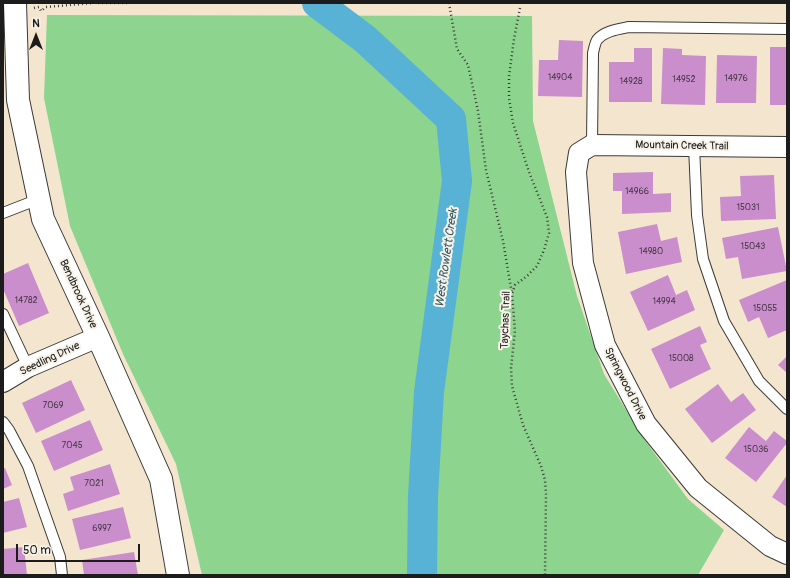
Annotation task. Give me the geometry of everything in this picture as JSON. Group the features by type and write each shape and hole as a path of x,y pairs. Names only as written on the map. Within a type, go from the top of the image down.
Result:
{"street":[{"name":"Bendbrook Drive","path":"15,6 18,100 44,219 161,479 178,575"},
{"name":"Mountain Creek Trail","path":"585,149 694,146 787,147"},
{"name":"Springwood Drive","path":"585,149 576,172 584,263 605,345 646,424 698,488 770,546 787,554"},
{"name":"Seedling Drive","path":"3,382 28,367 98,337"}],"lane":[{"path":"585,149 593,53 596,41 604,34 629,27 787,29"},
{"path":"694,146 697,215 704,259 724,321 760,381 787,409"},
{"path":"3,214 39,200"},
{"path":"3,314 28,367"},
{"path":"3,422 9,430 28,466 60,557 62,575"}],"path":[{"path":"15,6 39,7 41,12 46,7 93,3"},
{"path":"98,3 127,3"},
{"path":"449,3 456,49 468,64 478,111 486,170 503,241 512,294"},
{"name":"Taychas Trail","path":"520,8 509,76 509,98 513,123 529,172 547,217 549,233 537,266 516,285 512,294 515,331 511,368 512,386 523,425 541,466 545,480 545,575"}],"green space":[{"path":"47,15 532,16 533,121 577,296 604,374 644,439 688,499 724,530 698,575 202,575 176,464 123,354 70,226 44,98"}],"building":[{"path":"559,40 583,41 582,97 538,96 539,60 558,60"},
{"path":"770,47 787,47 787,105 770,105"},
{"path":"634,48 652,48 652,102 609,102 609,62 634,62"},
{"path":"663,48 682,49 682,55 706,56 705,105 661,104"},
{"path":"717,55 757,56 756,103 716,103"},
{"path":"653,172 653,194 671,193 671,212 622,214 622,191 613,191 613,173"},
{"path":"774,175 776,219 721,221 720,197 741,196 740,176"},
{"path":"657,224 661,241 677,237 682,262 626,274 618,232"},
{"path":"778,227 787,271 742,279 738,257 726,259 722,238"},
{"path":"28,263 49,313 19,326 3,289 3,274"},
{"path":"668,275 676,295 687,290 695,310 648,331 630,292"},
{"path":"787,280 787,330 768,338 759,317 748,322 739,300"},
{"path":"700,326 707,342 700,345 711,369 670,389 651,349"},
{"path":"787,356 787,373 778,365"},
{"path":"71,380 85,410 36,433 22,403"},
{"path":"718,384 731,402 743,393 756,410 712,443 685,409"},
{"path":"90,420 103,450 54,471 41,441"},
{"path":"749,427 766,441 774,431 787,441 787,443 756,482 725,458"},
{"path":"110,464 120,494 68,511 63,494 74,490 70,477"},
{"path":"5,468 12,485 3,489 3,469"},
{"path":"787,475 787,507 772,497"},
{"path":"19,498 27,527 3,533 3,502"},
{"path":"123,507 131,538 80,550 72,519"},
{"path":"24,547 27,575 3,575 3,549"},
{"path":"134,552 138,575 84,575 82,560"}],"waterway":[{"name":"West Rowlett Creek","path":"317,3 365,39 451,119 457,181 429,392 423,496 422,575"}]}
